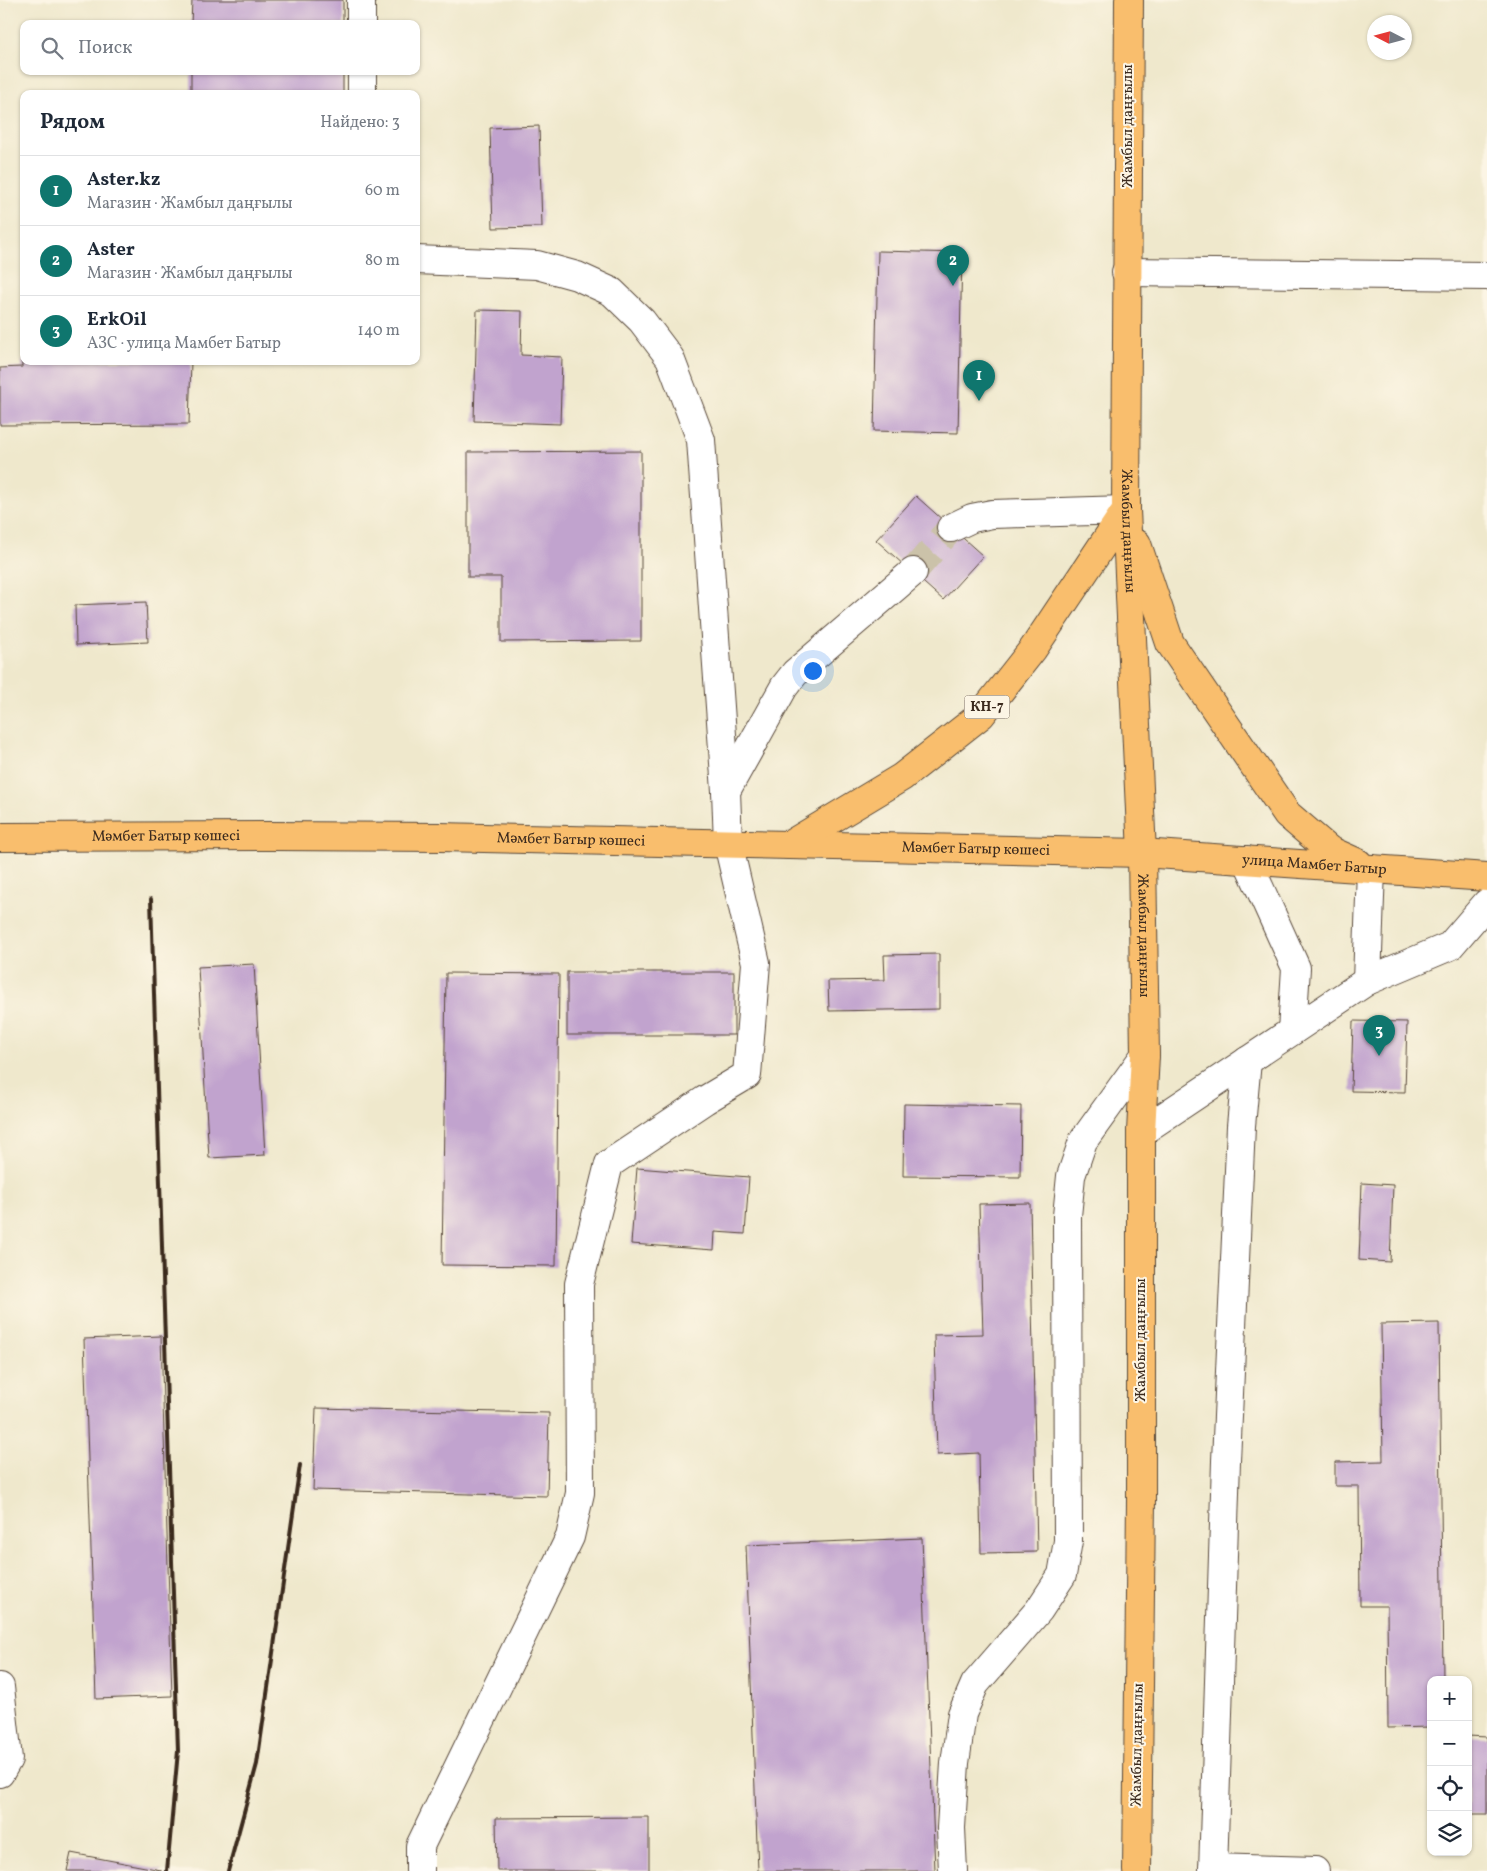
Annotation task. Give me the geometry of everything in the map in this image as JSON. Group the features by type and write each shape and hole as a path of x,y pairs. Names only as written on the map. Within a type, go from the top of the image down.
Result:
{"main road":[{"name":"Жамбыл даңғылы","path":"1129,0 1126,510 1142,853 1145,1055 1141,1132 1141,1500 1137,1871"},
{"name":"КН-7","path":"789,844 902,778 981,715 1033,649 1126,510"},
{"path":"1126,510 1170,643 1264,782 1287,814 1329,850 1371,869"},
{"name":"Мәмбет Батыр көшесі","path":"0,837 430,837 1142,853"},
{"name":"улица Мамбет Батыр","path":"1142,853 1487,877"}],"street":[{"path":"361,0 361,20"},
{"path":"362,75 362,90"},
{"path":"420,260 536,265 577,276 612,292 642,321 670,358 701,440 728,843 756,963 747,1076 705,1100 609,1164 579,1284 580,1493 570,1537 420,1846 420,1871"},
{"path":"1126,272 1487,276"},
{"path":"951,528 972,518 992,514 1126,510"},
{"path":"726,791 784,687 795,673 913,572"},
{"path":"1246,860 1296,968 1292,1031"},
{"path":"1367,981 1371,869"},
{"path":"1141,1132 1367,981 1450,946 1487,903"},
{"path":"953,1871 951,1828 962,1714 975,1684 1039,1610 1062,1576 1068,1541 1067,1216 1071,1176 1083,1141 1145,1055"},
{"path":"1247,1061 1241,1126 1226,1461 1213,1869 1315,1871"},
{"path":"0,1687 8,1759 0,1773"}],"building":[{"path":"192,0 343,0 343,20 191,20"},
{"path":"191,75 343,75 343,90 191,90"},
{"path":"539,126 542,227 493,228 490,128"},
{"path":"878,251 962,253 958,433 874,431"},
{"path":"477,310 522,311 521,355 562,357 560,424 474,421"},
{"path":"22,365 191,365 189,424 0,425 0,368 22,367"},
{"path":"641,451 641,641 501,642 501,577 468,577 468,452"},
{"path":"916,496 983,556 943,600 876,540"},
{"path":"146,602 148,642 76,645 75,605"},
{"path":"939,954 939,1009 829,1011 828,981 885,980 884,955"},
{"path":"254,964 265,1155 209,1158 198,967"},
{"path":"567,972 734,972 734,1035 567,1035"},
{"path":"446,973 559,974 556,1266 442,1265"},
{"path":"1353,1021 1407,1022 1405,1092 1351,1091"},
{"path":"904,1104 1021,1106 1020,1177 903,1176"},
{"path":"637,1168 749,1177 745,1234 715,1232 714,1250 631,1244"},
{"path":"1362,1183 1393,1185 1390,1262 1359,1260"},
{"path":"1030,1203 1037,1552 981,1553 979,1453 937,1455 934,1335 983,1334 979,1204"},
{"path":"1439,1323 1443,1676 1427,1676 1427,1727 1388,1728 1387,1606 1360,1606 1359,1486 1335,1486 1335,1462 1383,1461 1381,1324"},
{"path":"161,1336 172,1696 96,1699 84,1339"},
{"path":"316,1408 549,1413 547,1496 313,1490"},
{"path":"922,1538 935,1871 758,1871 746,1545"},
{"path":"1472,1736 1487,1737 1487,1814 1472,1814"},
{"path":"649,1817 649,1871 497,1871 496,1818"},
{"path":"71,1853 161,1870 161,1871 67,1871"}],"tunnel":[{"path":"913,572 951,528"}],"railway":[{"path":"151,899 178,1751 167,1871"},
{"path":"228,1871 257,1764 300,1465"}],"place":[{"name":"Aster","path":"953,286"},
{"name":"Aster.kz","path":"979,401"},
{"name":"ErkOil","path":"1379,1056"}]}
